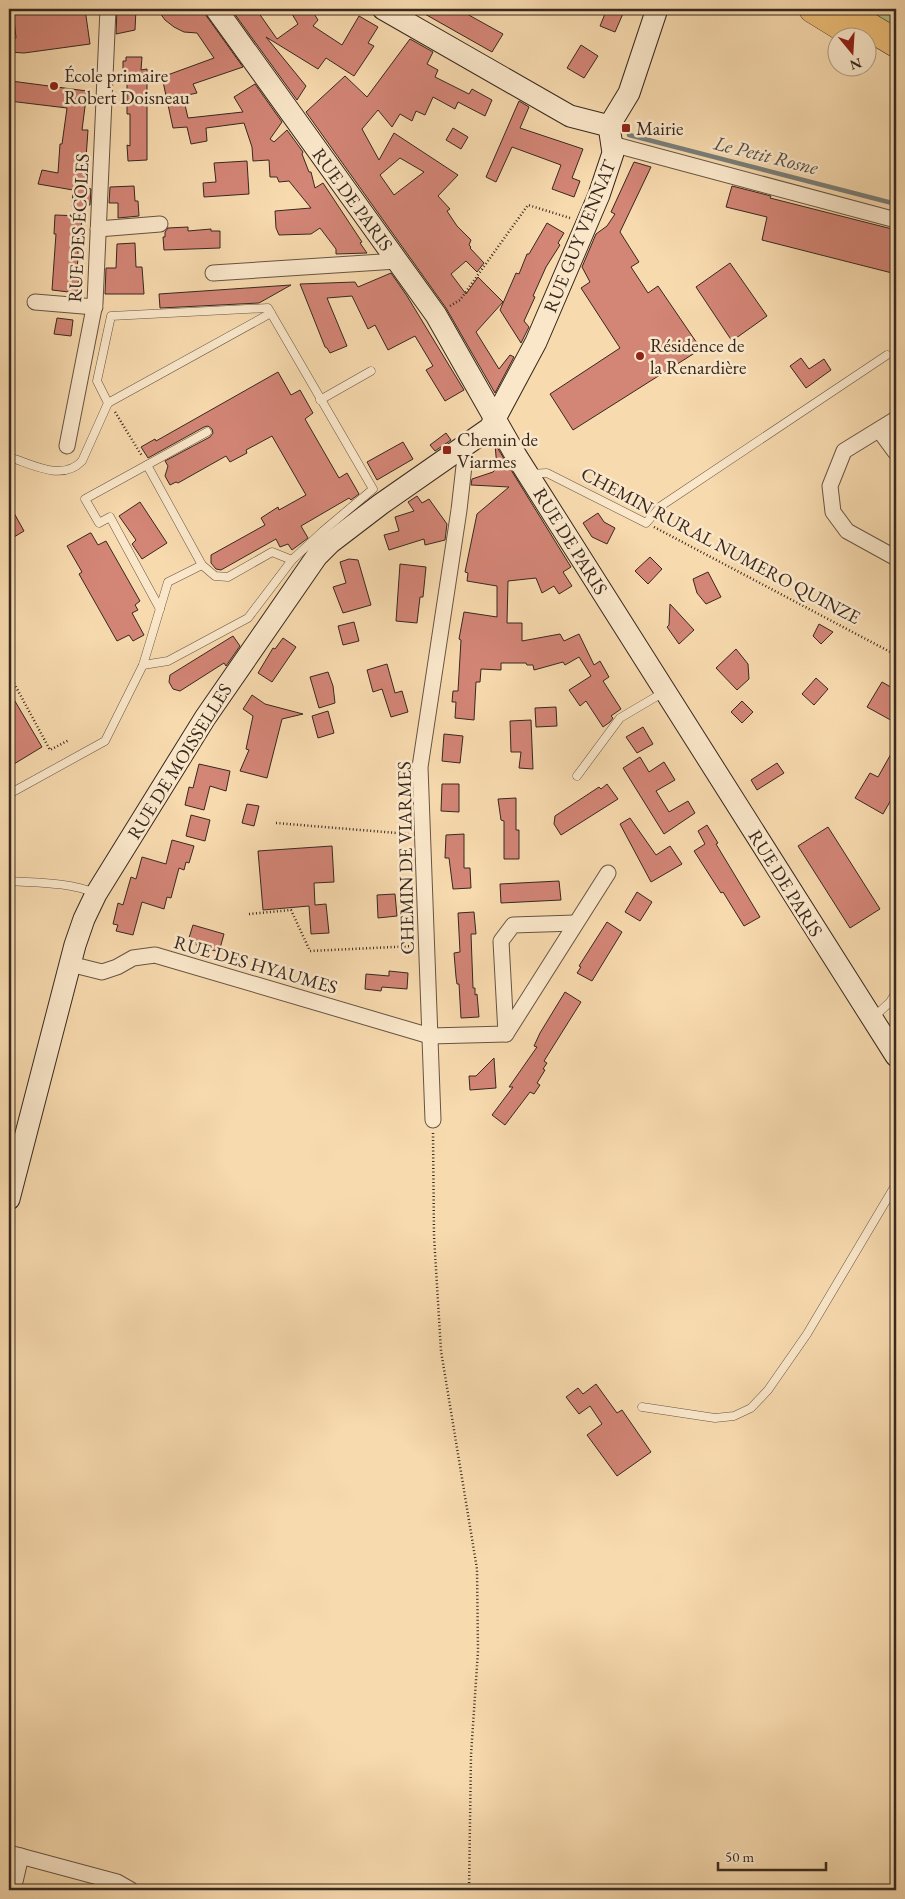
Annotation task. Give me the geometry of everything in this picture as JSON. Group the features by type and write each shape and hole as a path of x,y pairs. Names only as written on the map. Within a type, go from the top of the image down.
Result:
{"highway":[{"path":"813,9 844,28"},
{"path":"839,9 896,43"},
{"path":"878,48 896,59"}],"street":[{"name":"RUE DES ÉCOLES","path":"67,446 95,307 108,9"},
{"name":"RUE DE PARIS","path":"216,9 436,315 528,474 896,1056"},
{"path":"383,9 570,116 611,135 896,220"},
{"name":"RUE GUY VENNAT","path":"492,412 508,397 536,342 599,194 613,153 611,135 629,93 657,13"},
{"path":"98,229 160,224"},
{"path":"213,273 397,261"},
{"path":"34,302 95,307"},
{"name":"RUE DE MOISSELLES","path":"9,1199 70,964 84,919 96,894 205,718 317,556 330,543 381,504 490,428 492,412"},
{"path":"896,419 844,451 830,486 834,512 847,531 896,558"},
{"path":"879,430 896,453"},
{"name":"CHEMIN DE VIARMES","path":"433,1120 420,767 459,510 465,457 461,449"},
{"path":"506,1034 608,874"},
{"path":"506,1034 501,941 513,925 575,923"},
{"name":"RUE DES HYAUMES","path":"70,964 102,972 117,968 133,958 155,955 430,1036 506,1034"},
{"path":"13,1890 15,1855 117,1882 131,1890"}],"lane":[{"path":"108,403 97,381 112,316 268,308 373,489 292,560 248,618 168,661 144,666"},
{"path":"9,457 57,472 67,471 76,467 82,461 108,403 271,313"},
{"path":"646,523 661,506 887,355"},
{"path":"320,400 371,371"},
{"path":"160,609 110,517 99,523 85,499 207,432"},
{"path":"147,465 202,565 215,576 228,577 272,552 292,560"},
{"name":"CHEMIN RURAL NUMERO QUINZE","path":"528,474 547,473 646,523"},
{"path":"9,794 106,741 144,666 168,582 202,565"},
{"path":"577,776 620,718 665,692"},
{"path":"9,881 64,885 96,894"},
{"path":"872,1018 890,1002 896,992"},
{"path":"642,1407 715,1418 734,1416 751,1408 768,1390 807,1334 896,1184"}],"path":[{"path":"436,315 460,300 528,205 586,224"},
{"path":"108,403 130,435 147,465"},
{"name":"CHEMIN RURAL NUMERO QUINZE","path":"646,523 896,655"},
{"path":"9,674 50,750 69,740"},
{"path":"276,823 422,835"},
{"path":"249,914 291,910 310,951 426,946"},
{"path":"433,1120 434,1236 441,1351 477,1569 478,1651 471,1755 469,1890"}],"green space":[{"path":"866,9 896,9 896,28"}],"building":[{"path":"13,9 85,9 90,44 24,53 9,52 9,39 16,38"},
{"path":"117,9 136,9 135,30 116,34"},
{"path":"157,9 184,9 195,14 205,14 243,67 193,84 197,93 183,96 188,118 243,112 234,97 255,84 282,122 270,139 274,142 287,130 303,152 302,154 309,172 311,172 315,188 323,183 362,242 360,243 367,253 336,254 336,249 320,228 311,234 279,235 276,228 275,211 311,208 289,181 279,182 277,177 270,177 269,160 253,161 252,147 244,123 206,128 207,141 191,144 187,127 173,128 162,77 214,58 197,33 184,32 174,27 165,20"},
{"path":"231,9 256,9 277,39 298,24 289,9 311,9 318,20 313,26 342,45 359,16 378,27 368,43 374,46 354,76 326,58 318,69 266,37 306,86 297,100"},
{"path":"416,9 458,9 503,34 492,52"},
{"path":"607,9 625,9 615,32 600,26"},
{"path":"410,39 433,52 427,64 438,70 435,77 469,94 472,89 492,100 485,116 458,102 455,109 433,97 425,115 416,111 412,121 400,114 392,127 378,110 362,129 379,160 394,133 458,175 438,196 450,209 447,211 457,226 471,240 470,248 484,263 477,272 466,261 451,274 466,294 478,277 503,302 476,332 499,369 510,355 514,357 495,393 446,308 306,112 345,76 367,97","holes":["400,158 424,172 394,195 380,175"]},
{"path":"581,45 598,56 584,78 567,68"},
{"path":"126,57 142,57 141,70 147,69 147,160 128,161 127,145 130,146 130,114 127,114 127,77 123,78 123,61 126,61"},
{"path":"11,81 87,91 82,130 88,130 84,187 91,189 90,205 87,205 87,208 72,207 73,190 38,184 42,170 58,173 60,144 62,144 67,108 9,101"},
{"path":"519,101 529,107 520,128 583,149 572,178 580,181 574,197 552,189 561,165 512,147 496,182 486,177"},
{"path":"453,128 468,137 461,149 446,140"},
{"path":"247,161 249,194 204,197 203,183 216,182 214,163"},
{"path":"634,162 651,167 620,232 639,262 631,267 648,293 658,286 701,349 573,430 550,394 620,348 581,288 590,282 582,267 596,234 607,226 615,214 611,212"},
{"path":"134,186 139,216 118,218 118,203 109,203 110,187"},
{"path":"732,186 771,196 770,198 896,230 896,274 762,240 767,217 726,207"},
{"path":"55,215 82,216 81,229 79,229 77,293 52,290 56,234 54,234"},
{"path":"547,223 564,233 558,243 560,245 546,267 533,296 535,297 524,321 529,327 521,343 500,310 516,273 519,274 527,254 529,254"},
{"path":"188,227 188,231 211,229 211,231 220,231 220,248 164,250 163,237 165,237 165,232 168,228"},
{"path":"135,243 136,267 142,267 144,294 105,294 106,268 116,268 117,244"},
{"path":"730,263 767,316 732,341 696,287"},
{"path":"391,273 464,390 445,401 426,370 433,366 415,336 388,350 375,325 368,329 352,296 327,298 347,346 330,353 325,347 300,284 355,282 358,287"},
{"path":"291,285 259,303 160,308 159,294"},
{"path":"57,318 73,320 71,336 54,334"},
{"path":"801,358 809,369 824,359 831,370 806,388 790,366"},
{"path":"278,372 291,395 300,390 313,413 305,419 339,478 347,473 359,494 301,526 308,538 292,550 288,544 280,547 276,539 221,570 216,569 211,563 211,555 265,525 261,518 278,507 279,510 306,495 272,436 246,450 247,453 230,462 226,456 178,483 170,485 165,476 168,466 165,461 210,437 213,433 212,429 208,426 204,427 148,458 141,447 155,439 156,441"},
{"path":"446,433 451,440 435,451 430,445"},
{"path":"403,442 413,459 377,480 367,462"},
{"path":"495,444 571,567 563,572 572,586 559,594 554,586 542,593 536,578 508,581 507,623 522,623 522,641 560,634 564,641 579,634 594,665 600,661 609,677 603,681 621,709 611,716 613,718 603,727 586,701 580,706 569,690 591,676 579,657 565,665 563,662 534,670 533,665 527,665 526,663 501,663 501,670 481,669 480,682 476,682 474,720 455,718 456,702 452,702 453,691 458,691 461,640 459,639 464,612 497,617 497,586 467,581 468,573 465,572 477,514 509,487 471,485 472,479 493,472 497,468"},
{"path":"417,496 422,503 429,499 447,524 445,540 425,545 424,539 389,550 384,535 399,531 395,517 414,511 408,502"},
{"path":"140,502 167,543 142,559 132,544 136,540 119,516"},
{"path":"9,504 24,531 9,540"},
{"path":"598,513 604,522 615,528 607,544 592,537 583,523"},
{"path":"90,533 98,545 106,541 140,601 135,605 138,610 132,613 144,635 133,641 129,635 117,641 79,574 82,572 67,546"},
{"path":"650,557 662,569 648,584 635,571"},
{"path":"349,559 358,560 371,605 343,613 333,587 346,583 340,562"},
{"path":"400,564 426,567 423,597 420,597 417,623 396,621"},
{"path":"708,572 721,597 706,604 697,593 693,579"},
{"path":"670,604 694,630 679,644 667,627 669,625"},
{"path":"354,622 359,641 343,645 338,626"},
{"path":"819,624 833,632 821,644 813,636"},
{"path":"233,636 240,646 226,666 224,663 180,691 173,689 169,682 170,675"},
{"path":"283,638 296,647 272,682 258,673 273,648 275,649"},
{"path":"736,649 748,664 749,679 737,690 716,668"},
{"path":"387,664 395,693 402,691 408,712 391,717 382,689 373,692 367,670"},
{"path":"328,672 333,686 335,703 319,708 310,677"},
{"path":"816,678 828,689 814,705 802,694"},
{"path":"882,682 896,690 896,723 867,707"},
{"path":"9,691 42,747 9,767"},
{"path":"252,695 265,704 303,714 282,719 267,778 240,771 249,750 246,749 253,716 243,709"},
{"path":"742,701 753,712 742,723 731,712"},
{"path":"556,707 557,726 536,727 535,708"},
{"path":"328,711 334,733 318,738 312,716"},
{"path":"531,720 533,769 519,768 521,752 511,752 510,721"},
{"path":"643,727 653,744 637,753 626,737"},
{"path":"444,734 463,736 460,763 442,761"},
{"path":"896,745 896,791 883,814 855,798 870,773 878,777"},
{"path":"640,757 649,772 664,762 675,780 656,791 669,812 688,801 695,813 664,834 623,768"},
{"path":"777,763 784,773 757,790 751,780"},
{"path":"199,764 230,771 226,791 210,786 204,810 185,805 189,787 193,788"},
{"path":"442,784 459,784 459,812 441,811"},
{"path":"607,784 618,799 561,835 554,824 555,816 599,787 601,789"},
{"path":"516,798 516,830 519,830 519,859 504,859 504,821 501,820 498,799"},
{"path":"247,804 259,806 254,826 242,823"},
{"path":"191,815 210,820 205,841 186,836"},
{"path":"630,818 656,855 670,846 682,864 651,882 620,824"},
{"path":"707,825 718,843 716,844 760,917 744,926 694,851 705,844 698,831"},
{"path":"828,827 880,909 850,928 798,846"},
{"path":"464,834 464,868 470,868 471,888 453,889 449,858 445,858 446,835"},
{"path":"172,840 194,846 189,863 186,862 184,870 179,868 171,898 167,897 164,909 142,902 133,935 116,931 118,925 113,924 118,903 123,905 131,877 136,879 142,857 166,864"},
{"path":"332,846 334,882 314,883 315,905 326,904 329,933 311,934 309,906 263,910 258,851"},
{"path":"559,881 561,900 501,903 500,884"},
{"path":"637,892 652,902 640,921 625,912"},
{"path":"395,894 397,916 378,918 377,895"},
{"path":"474,912 476,934 471,934 473,988 475,988 475,995 477,994 479,1017 461,1018 459,984 457,984 454,953 460,952 458,913"},
{"path":"607,922 622,932 592,981 577,973 581,967 579,966"},
{"path":"193,925 224,934 219,952 188,941"},
{"path":"389,971 408,973 407,989 382,987 381,991 365,989 366,974 389,976"},
{"path":"565,992 581,1002 544,1061 547,1063 543,1069 545,1070 537,1083 540,1085 534,1094 530,1092 505,1125 492,1115 513,1087 509,1087 537,1047 534,1046 540,1033"},
{"path":"494,1058 496,1088 470,1090 469,1076 476,1076"},
{"path":"596,1384 617,1413 622,1410 651,1452 617,1476 587,1435 602,1424 590,1406 579,1414 566,1397 578,1388 583,1394"}],"waterway":[{"name":"Le Petit Rosne","path":"629,135 896,204"}],"place":[{"name":"École primaire Robert Doisneau","path":"54,86"},
{"name":"Mairie","path":"626,128"},
{"name":"Résidence de la Renardière","path":"640,356"},
{"name":"Chemin de Viarmes","path":"447,450"}]}
